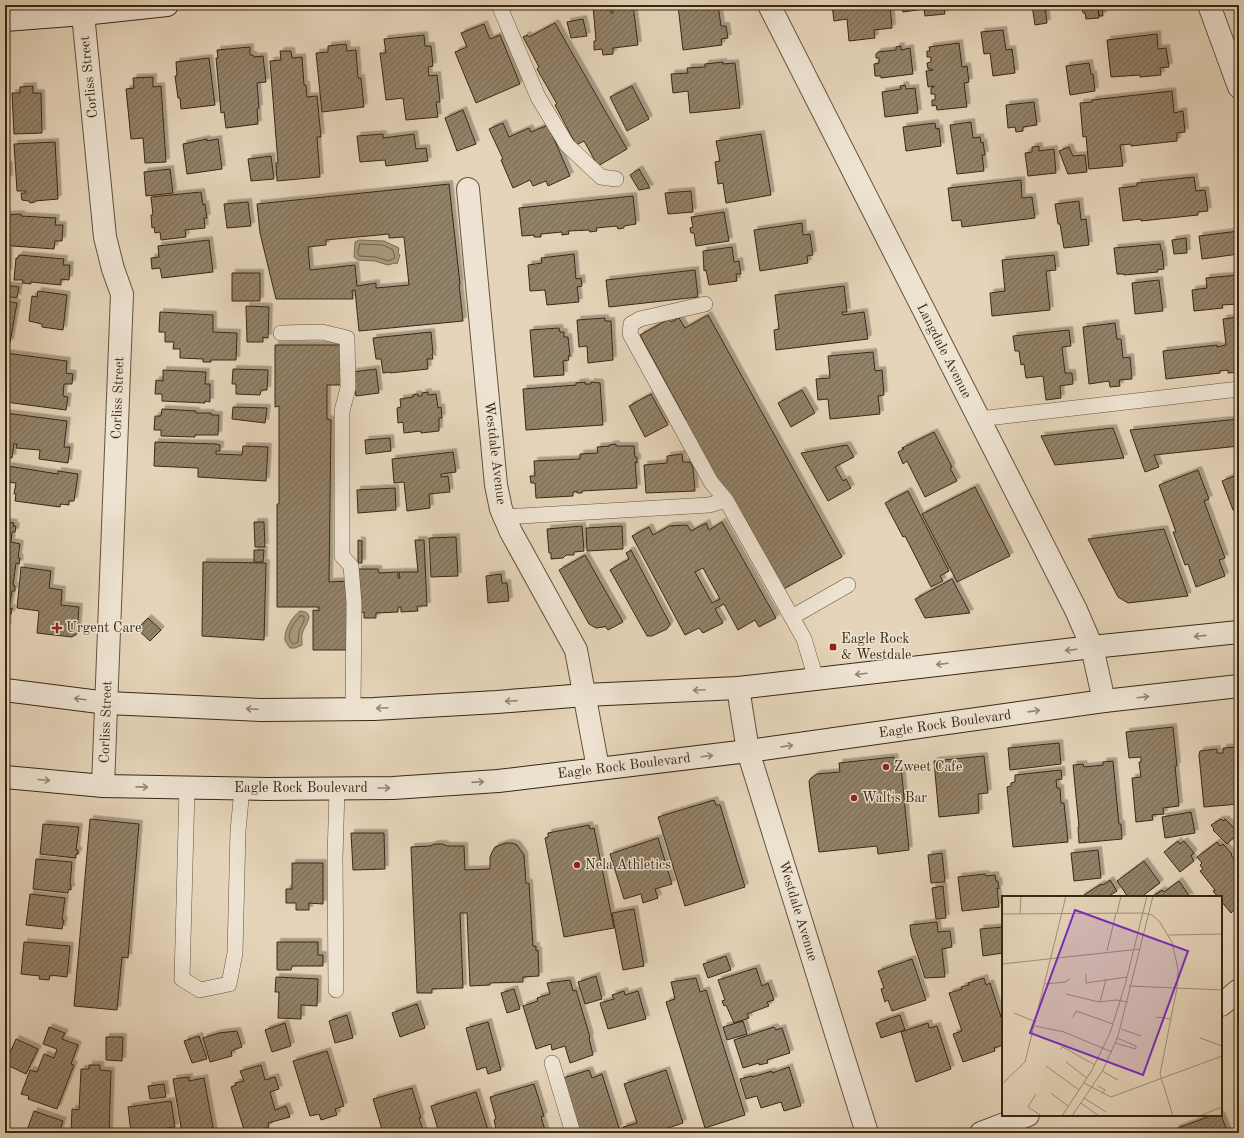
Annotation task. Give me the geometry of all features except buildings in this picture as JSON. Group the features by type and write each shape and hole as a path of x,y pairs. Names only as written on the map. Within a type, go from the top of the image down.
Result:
{"street":[{"path":"5,20 83,14 122,7 166,5"},
{"name":"Langdale Avenue","path":"769,5 1076,610 1092,647 1104,701"},
{"path":"1209,5 1239,87"},
{"name":"Corliss Street","path":"83,14 105,237 113,269 122,294 103,786"},
{"name":"Westdale Avenue","path":"468,189 496,485 501,509 576,650 598,768"},
{"path":"5,690 107,703 261,710 353,709 497,702 585,695 738,688 1092,647 1239,632"},
{"name":"Eagle Rock Boulevard","path":"5,777 103,786 242,789 393,788 498,781 748,751 1104,701 1239,686"},
{"name":"Westdale Avenue","path":"738,688 748,751 867,1133"},
{"path":"1222,1004 1239,990"},
{"path":"980,1133 1025,1116"}],"lane":[{"path":"499,5 538,97 567,145 601,177 616,179"},
{"path":"705,304 640,319 631,324 630,334 711,482 726,500 804,639 816,679"},
{"path":"281,332 322,332 347,338 348,388 342,410 342,556 351,566 354,603 353,709"},
{"path":"979,420 1239,389"},
{"path":"504,517 709,505 726,500"},
{"path":"792,617 848,585"},
{"path":"187,788 182,979 200,990 229,984 235,953 238,831 242,789"},
{"path":"336,990 335,858 337,789"},
{"path":"552,1063 573,1133"}],"water":[{"path":"359,240 384,241 399,248 398,253 400,255 397,264 395,263 388,265 375,261 358,260 354,257 355,242"},
{"path":"300,611 305,612 309,616 308,622 302,634 302,645 295,648 290,648 285,640 287,628 291,620"}],"place":[{"name":"Urgent Care","path":"57,628"},
{"name":"Eagle Rock & Westdale","path":"833,647"},
{"name":"Zweet Cafe","path":"886,767"},
{"name":"Walt's Bar","path":"854,798"},
{"name":"Nela Athletics","path":"577,865"}]}
